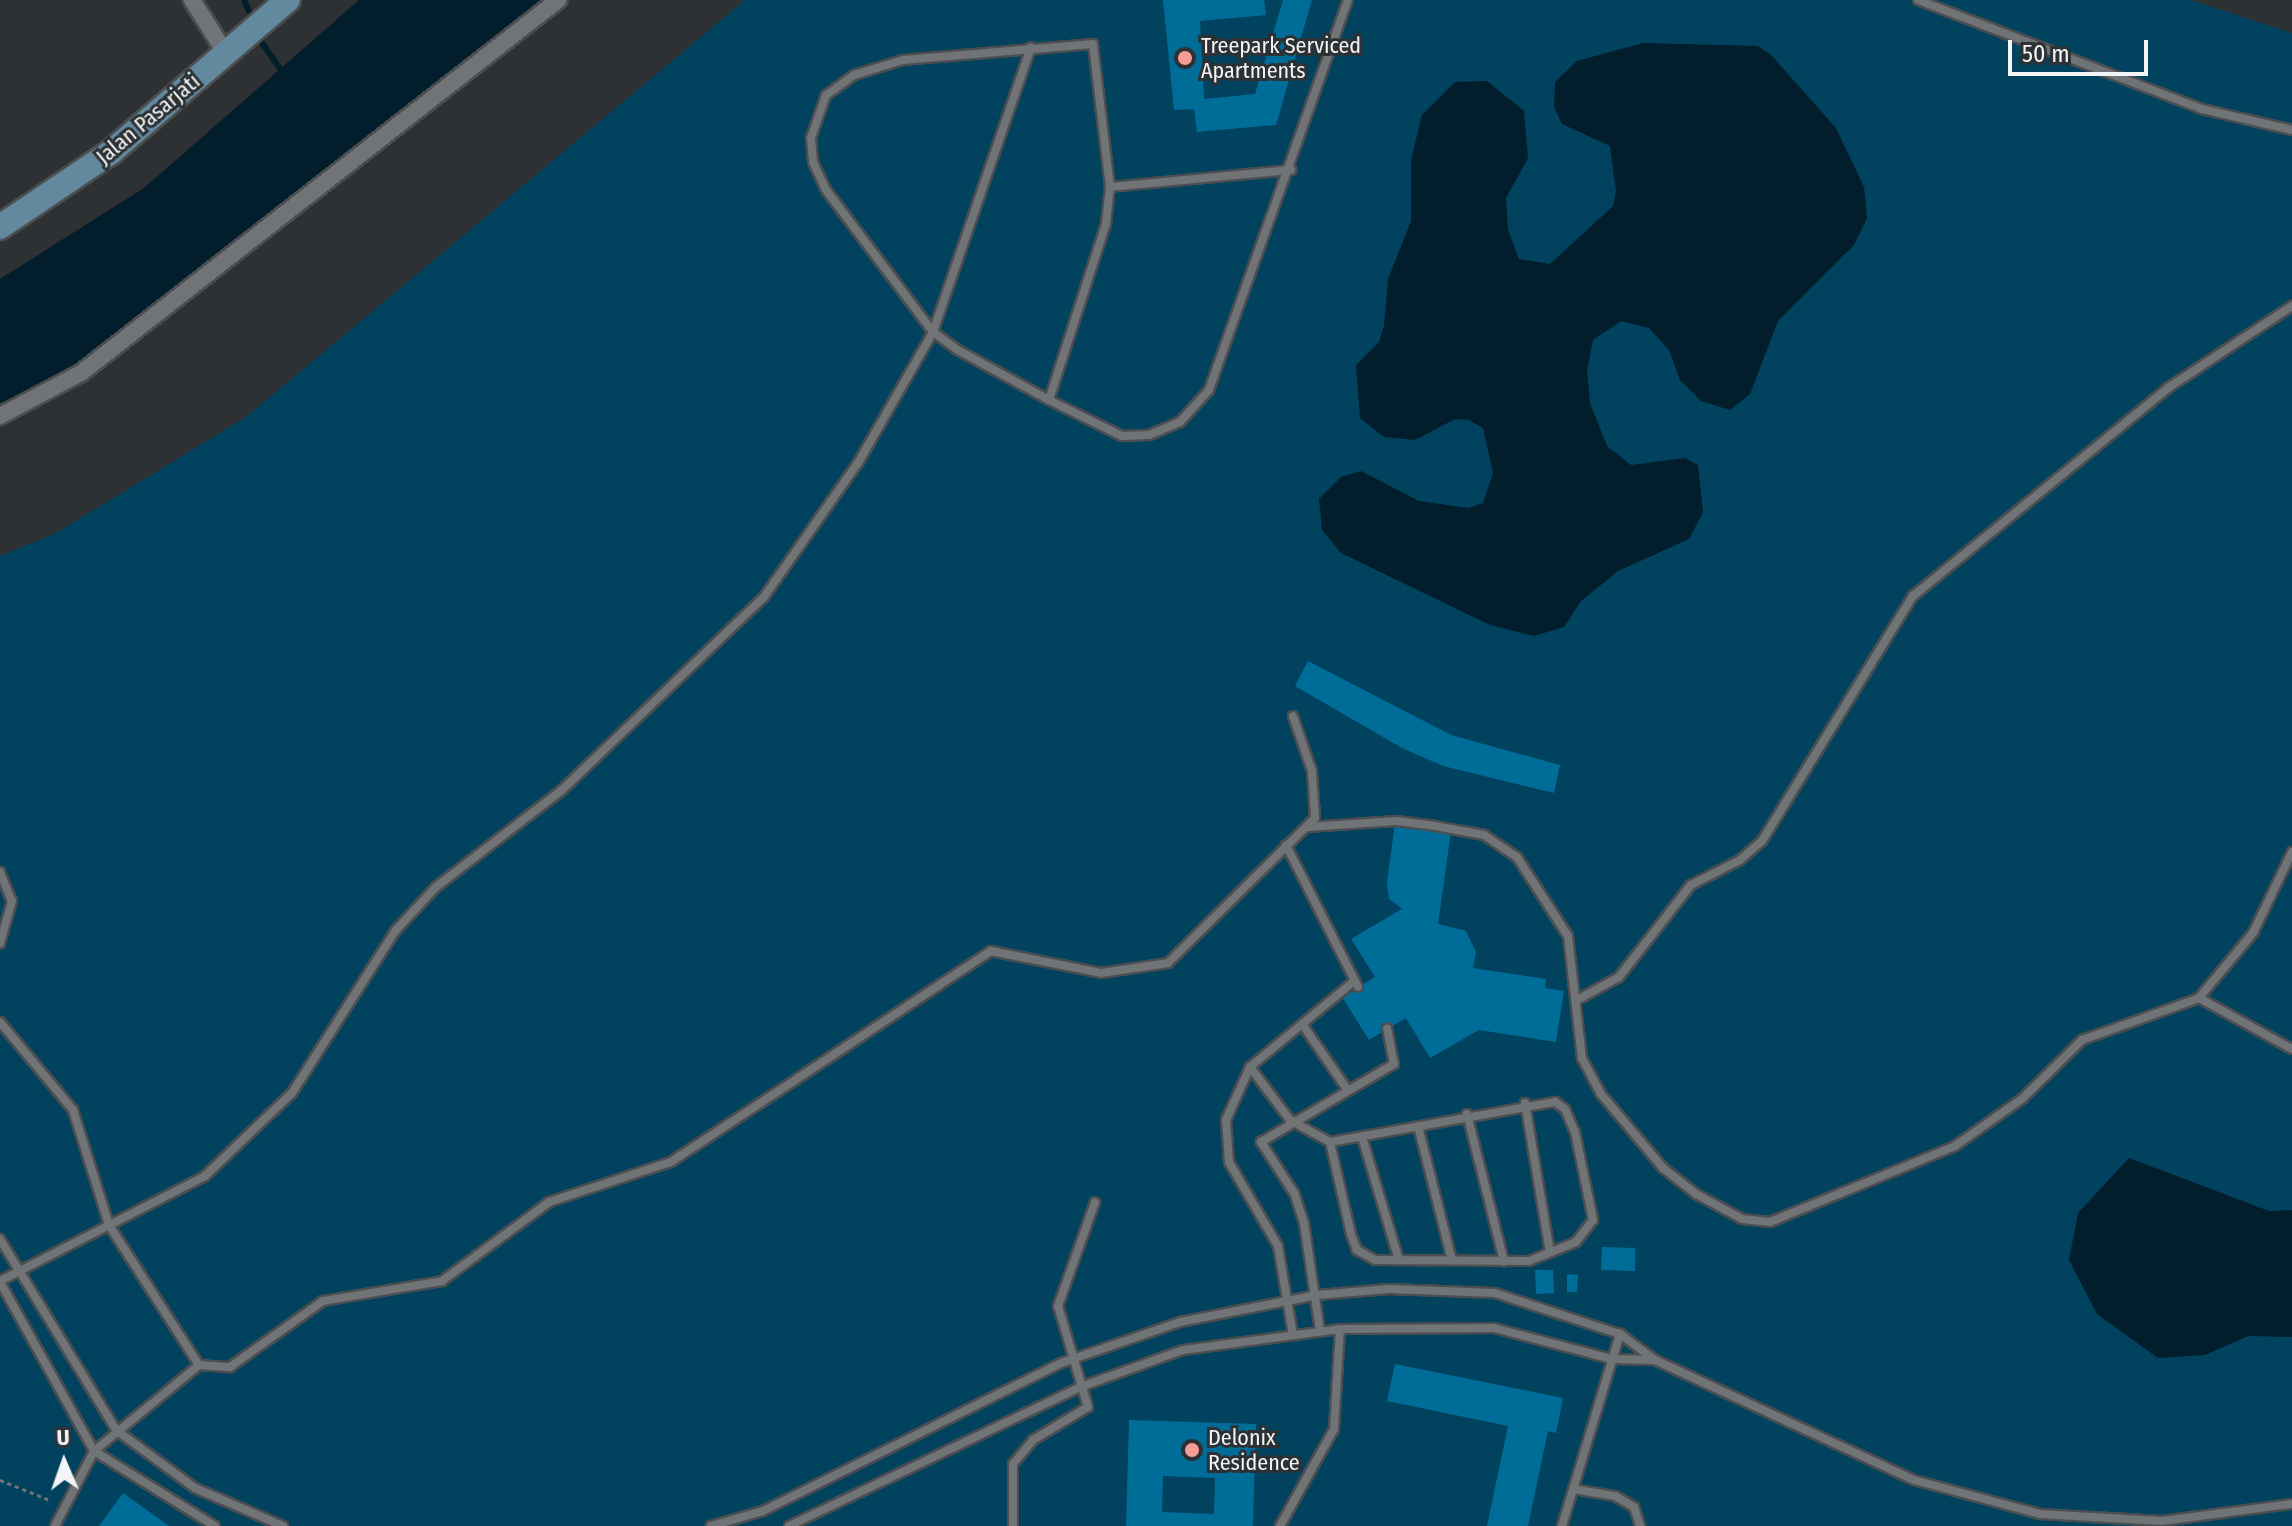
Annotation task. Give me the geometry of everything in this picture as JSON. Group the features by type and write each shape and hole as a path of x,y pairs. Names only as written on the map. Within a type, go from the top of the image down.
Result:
{"main road":[{"name":"Jalan Pasarjati","path":"0,227 100,160 288,0"}],"street":[{"path":"192,0 225,52"},
{"path":"0,416 81,373 558,0"}],"lane":[{"path":"1049,400 1098,264 1110,187 1097,49 1089,40 903,60 854,75 826,95 815,118 813,162 826,190 933,332 1049,400 1122,436 1149,435 1180,422 1209,390 1291,170 1348,0"},
{"path":"1918,0 2202,109 2292,130"},
{"path":"215,1526 94,1451 0,1282 23,1273 205,1176 292,1093 396,930 436,887 562,790 764,597 858,463 933,332 1031,47"},
{"path":"1110,187 1291,170"},
{"path":"1577,1000 1619,977 1691,885 1740,860 1762,841 1913,596 2168,388 2292,306"},
{"path":"55,1526 94,1451 199,1365 230,1367 323,1301 442,1281 549,1202 671,1162 991,951 1101,973 1168,963 1192,946 1286,845 1308,827 1317,808 1293,716"},
{"path":"1308,827 1396,821 1473,832 1501,844 1534,876 1568,936 1582,1058 1601,1094 1663,1168 1742,1219 1770,1222 1955,1146 1995,1122 2082,1040 2199,998 2253,933 2292,852"},
{"path":"1286,845 1355,984 1250,1067 1234,1096 1223,1142 1278,1246 1293,1335"},
{"path":"0,872 12,901 0,943"},
{"path":"2199,998 2292,1049"},
{"path":"0,1022 73,1110 109,1225 199,1365"},
{"path":"1302,1024 1347,1089"},
{"path":"1320,1331 1317,1295 1294,1193 1261,1150 1265,1136 1394,1064 1387,1029"},
{"path":"1250,1067 1290,1120 1330,1142 1525,1103 1555,1102 1565,1109 1593,1220 1576,1242 1550,1252 1504,1261 1375,1260 1357,1250 1330,1142"},
{"path":"1525,1103 1550,1252"},
{"path":"1467,1114 1504,1261"},
{"path":"1418,1126 1452,1260"},
{"path":"1362,1137 1399,1260"},
{"path":"1013,1526 1013,1464 1033,1440 1084,1414 1083,1386 1070,1360 1058,1306 1095,1202"},
{"path":"0,1239 116,1430 195,1488 283,1526"},
{"path":"711,1526 763,1511 989,1394 1070,1360 1180,1322 1317,1295 1389,1289 1495,1293 1620,1334 1655,1360 1914,1480 2040,1514 2162,1521 2292,1504"},
{"path":"789,1526 1083,1386 1183,1350 1340,1329 1494,1328 1611,1359 1655,1360"},
{"path":"1280,1526 1334,1429 1340,1329"},
{"path":"1562,1526 1620,1334"},
{"path":"1573,1489 1615,1496 1634,1507 1640,1526"}],"path":[{"path":"0,1480 64,1506"}],"shaded area":[{"path":"359,0 540,0 106,343 41,388 0,403 0,279 144,188"},
{"path":"745,0 2191,0 2292,33 2292,1526 0,1526 0,556 56,533 246,417"},
{"path":"1643,43 1758,46 1771,55 1836,128 1864,187 1867,218 1854,245 1778,321 1750,394 1730,410 1701,401 1680,380 1669,350 1649,328 1621,321 1593,340 1587,371 1590,403 1607,446 1631,465 1685,458 1698,465 1703,512 1689,539 1618,571 1581,601 1564,627 1534,636 1490,625 1341,553 1322,530 1319,499 1341,477 1361,471 1419,501 1468,508 1483,503 1493,473 1483,428 1469,420 1455,419 1415,440 1384,437 1360,418 1356,365 1379,342 1384,326 1388,279 1411,221 1411,160 1422,115 1455,82 1487,81 1524,111 1528,158 1506,198 1508,230 1519,259 1550,264 1613,206 1616,191 1610,146 1562,124 1554,107 1555,82 1577,61"},
{"path":"2129,1158 2269,1211 2292,1210 2292,1337 2248,1336 2205,1355 2158,1358 2097,1314 2069,1260 2078,1213"}],"building":[{"name":"Treepark Serviced Apartments","path":"1163,0 1264,0 1266,15 1200,21 1204,99 1255,94 1283,0 1312,0 1276,125 1197,132 1194,109 1174,110"},
{"path":"1308,661 1451,735 1560,765 1554,793 1443,766 1402,748 1295,686"},
{"path":"1395,823 1451,831 1438,924 1466,931 1476,952 1473,968 1546,979 1545,988 1564,991 1556,1042 1479,1030 1430,1058 1406,1018 1369,1040 1342,997 1375,977 1351,939 1402,909 1389,899 1387,883"},
{"path":"1602,1247 1635,1248 1635,1271 1601,1270"},
{"path":"1535,1270 1553,1270 1554,1293 1536,1294"},
{"path":"1567,1274 1578,1275 1577,1292 1567,1292"},
{"path":"1395,1364 1563,1398 1556,1433 1548,1431 1528,1526 1487,1526 1508,1426 1387,1401"},
{"name":"Delonix Residence","path":"1129,1420 1256,1424 1253,1526 1126,1526","holes":["1163,1476 1215,1478 1214,1514 1162,1512"]},
{"path":"123,1493 169,1526 99,1526"}],"waterway":[{"path":"244,0 249,11"},
{"path":"262,43 284,74"}],"place":[{"name":"Treepark Serviced Apartments","path":"1185,58"},
{"name":"Delonix Residence","path":"1192,1450"}]}
